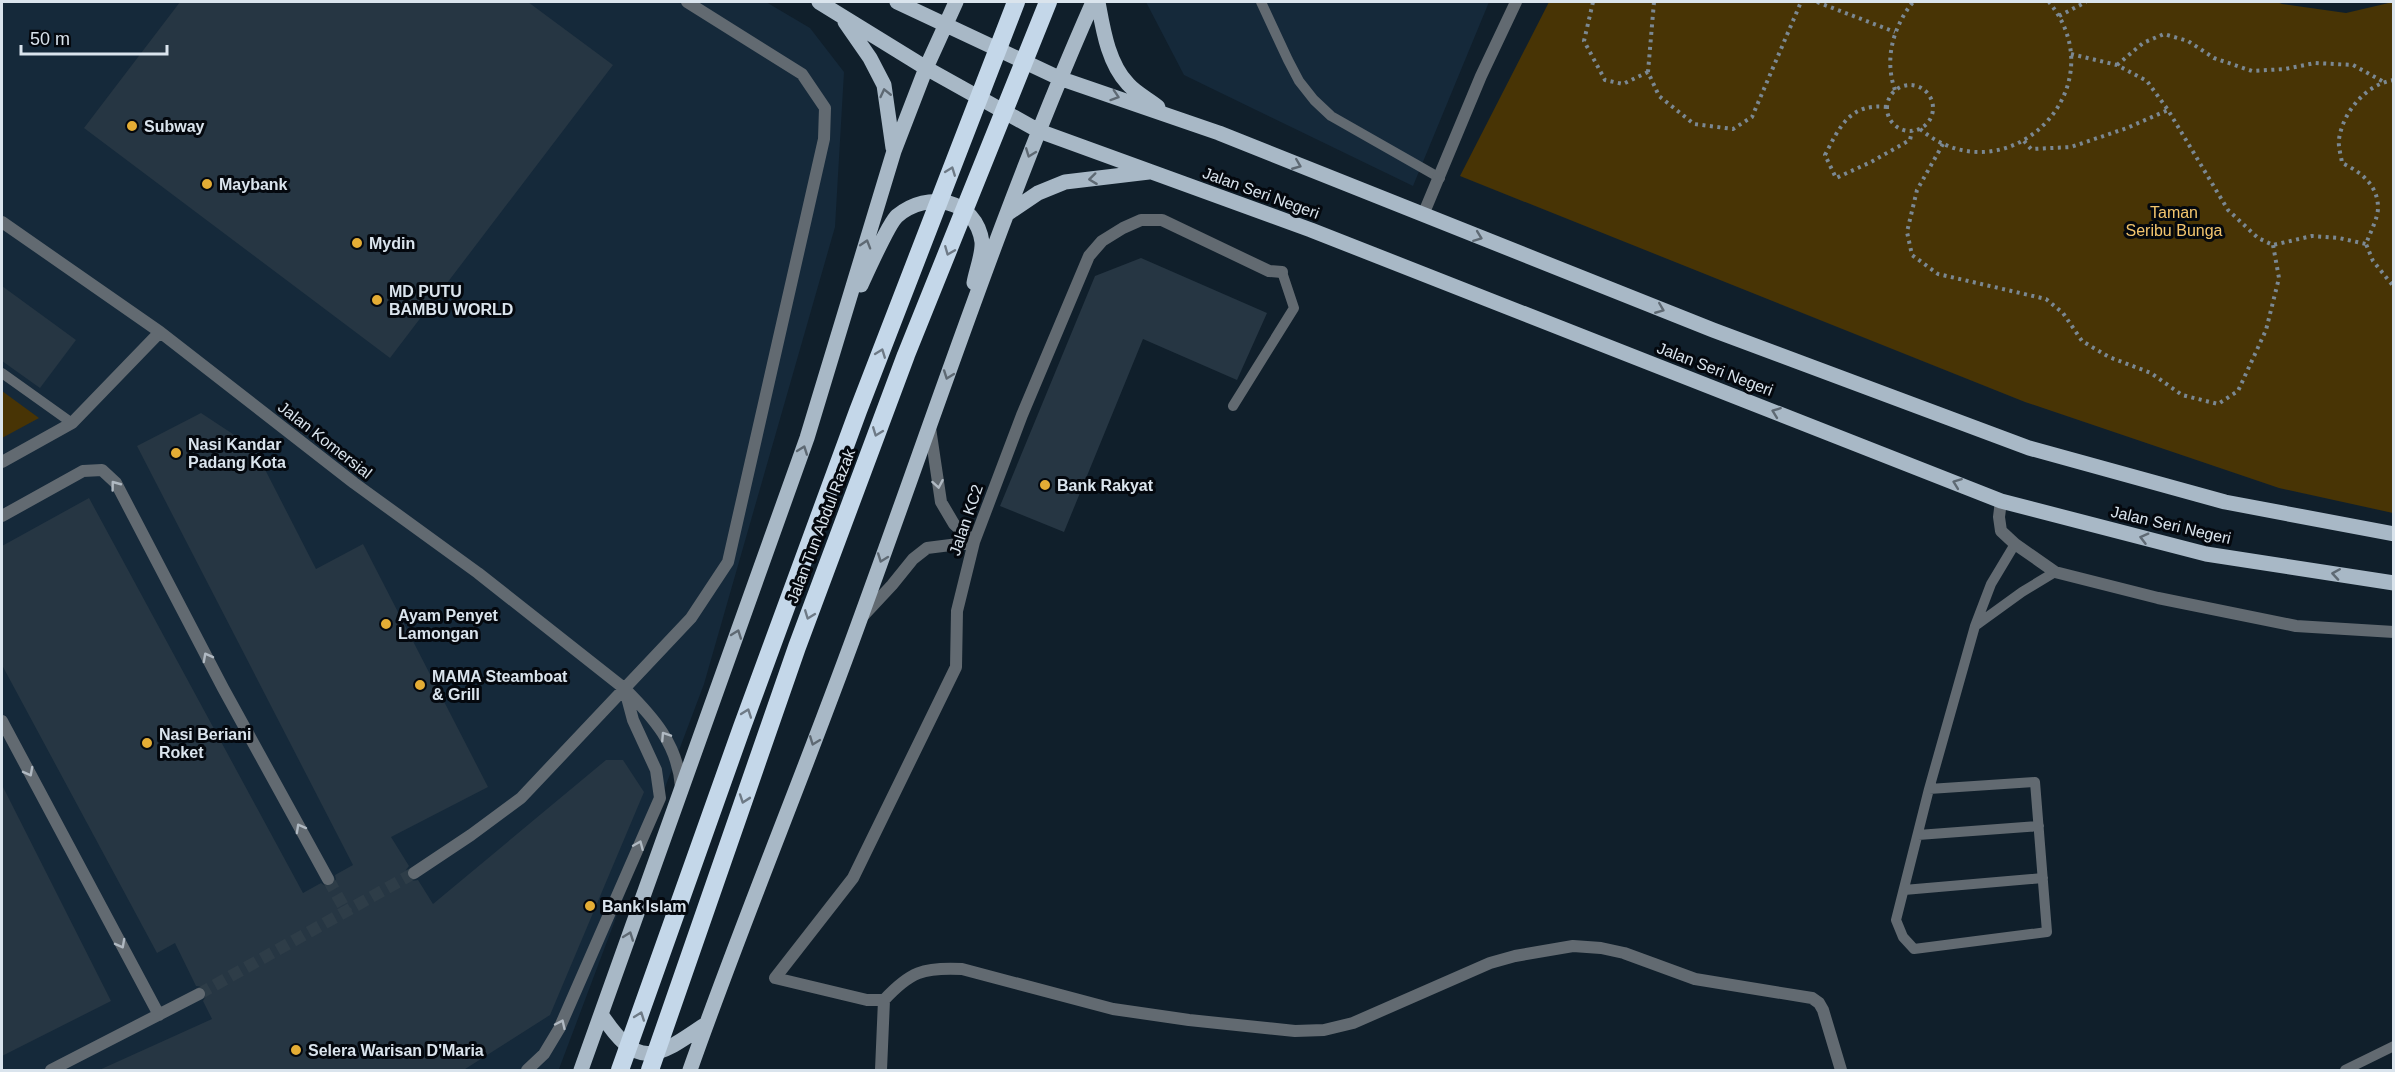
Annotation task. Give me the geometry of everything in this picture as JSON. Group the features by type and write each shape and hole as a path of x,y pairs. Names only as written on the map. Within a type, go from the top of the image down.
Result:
{"highway":[{"name":"Jalan Tun Abdul Razak","path":"620,1071 742,727 858,411 1016,2"},
{"name":"Jalan Tun Abdul Razak","path":"650,1071 797,647 906,356 1048,2"}],"main road":[{"name":"Jalan Seri Negeri","path":"819,2 926,68 1039,130 1311,231 2001,501 2206,554 2394,583"},
{"name":"Jalan Seri Negeri","path":"897,2 1059,78 1167,114 1713,330 2029,448 2225,502 2394,534"},
{"path":"581,1071 807,438 894,151 926,68 956,2"},
{"path":"690,1071 861,618 1007,214 1059,78 1093,2"},
{"path":"1098,2 1113,60 1128,84 1167,114"},
{"path":"840,16 870,58 884,85 894,151"},
{"path":"1007,214 1038,193 1065,182 1152,172"},
{"path":"843,320 896,217 922,202 952,202 975,220 982,244 959,346"},
{"path":"601,1014 620,1042 639,1055 664,1053 706,1024"}],"street":[{"path":"414,873 521,798 691,618 728,562 824,139 825,108 802,74 687,2"},
{"path":"1423,215 1481,76 1516,2"},
{"name":"Jalan KC2","path":"884,1000 867,1000 775,978 853,878 956,667 957,611 974,542 1022,415 1089,256 1102,241 1141,220 1162,220 1269,271 1282,272"},
{"name":"Jalan Komersial","path":"2,222 160,332 354,483 478,573 625,689 648,714 672,748 680,768 681,791"},
{"path":"2,462 72,423 160,332"},
{"path":"930,426 941,502 954,524 974,542"},
{"path":"2,516 83,471 102,470 116,483 223,688 328,879"},
{"path":"2001,501 1999,518 2001,531 2015,544 2055,572 2158,598 2296,626 2394,632"},
{"path":"861,618 913,559 927,548 974,542"},
{"path":"527,1071 544,1054 559,1029 660,798 656,770 633,720 625,689"},
{"path":"2,721 159,1015"},
{"path":"881,1071 884,1000 898,985 915,974 936,968 962,969 1113,1009 1268,1029 1324,1030 1384,1012 1467,974 1515,956 1573,946 1601,948 1624,953 1695,979 1812,998 1823,1010 1841,1071"},
{"path":"51,1071 200,994"}],"lane":[{"path":"1261,2 1292,67 1314,100 1331,116 1440,178"},
{"path":"1233,406 1294,308 1282,272"},
{"path":"2,373 72,423"},
{"path":"1929,789 2035,782 2047,932 1914,949 1903,937 1896,920 1929,789 1975,626 1991,584 2015,544"},
{"path":"1975,626 2022,592 2055,572"},
{"path":"1917,835 2038,826"},
{"path":"1904,890 2043,878"},
{"path":"2345,1071 2394,1046"}],"path":[{"path":"1593,2 1584,41 1605,80 1623,84 1648,72"},
{"path":"1654,2 1648,72 1659,96 1694,124 1733,129 1752,117 1801,2"},
{"path":"1817,2 1895,32"},
{"path":"1895,90 1890,64 1895,32 1902,16 1913,2"},
{"path":"1920,129 1943,144 1975,152 2008,147 2024,141 2050,120 2060,106 2071,75 2071,54 2070,42 2060,16 2049,2"},
{"path":"2060,16 2086,2"},
{"path":"2117,64 2143,43 2164,34 2188,41 2214,58 2252,71 2285,69 2315,63 2354,65 2384,82"},
{"path":"2071,54 2117,64 2147,81 2168,110 2228,210 2258,238 2273,245 2312,236 2339,238 2366,244"},
{"path":"2394,80 2384,82 2364,94 2343,121 2338,142 2342,163 2357,170 2371,182 2378,208 2366,244 2373,261 2394,288"},
{"path":"1907,85 1915,85 1928,93 1932,100 1932,116 1920,129 1912,131 1898,128 1892,122 1887,107 1888,99 1895,90 1907,85"},
{"path":"1887,107 1875,106 1859,109 1839,128 1826,155 1836,178 1910,140 1912,131"},
{"path":"2024,141 2031,149 2071,147 2127,128 2168,110"},
{"path":"1943,144 1917,190 1907,232 1912,255 1938,274 2046,299 2063,313 2082,341 2109,357 2151,373 2182,395 2218,404 2238,391 2266,330 2279,278 2273,245"}],"shaded area":[{"path":"2,2 766,2 810,28 844,72 835,227 704,684 559,1069 2,1070"},
{"path":"1146,2 1489,2 1413,186 1184,75"}],"green space":[{"name":"Taman Seribu Bunga","path":"1549,2 2277,2 2346,13 2393,2 2393,513 2279,488 2025,402 1460,176"},
{"path":"2,391 39,418 2,438"}],"building":[{"name":"Mydin","path":"180,2 528,2 613,65 390,358 84,128"},
{"path":"1141,258 1267,313 1237,380 1143,339 1064,532 1000,506 1095,276"},
{"path":"2,286 76,340 40,388 2,361"},
{"path":"201,413 254,448 316,569 363,544 488,787 391,837 409,866 406,870 407,877 411,881 418,880 433,904 606,760 623,760 644,792 550,1015 462,1071 97,1071 212,1019 203,1001 207,994 204,987 196,986 175,943 157,953 2,665 2,546 89,498 303,893 321,883 327,887 332,886 336,880 335,875 353,865 137,446"},
{"path":"2,785 111,1001 2,1056"}],"tunnel":[{"path":"199,994 414,873"},
{"path":"328,879 347,913"}],"place":[{"name":"Subway","path":"132,126"},
{"name":"Maybank","path":"207,184"},
{"name":"Mydin","path":"357,243"},
{"name":"MD PUTU BAMBU WORLD","path":"377,300"},
{"name":"Nasi Kandar Padang Kota","path":"176,453"},
{"name":"Bank Rakyat","path":"1045,485"},
{"name":"Ayam Penyet Lamongan","path":"386,624"},
{"name":"MAMA Steamboat & Grill","path":"420,685"},
{"name":"Nasi Beriani Roket","path":"147,743"},
{"name":"Bank Islam","path":"590,906"},
{"name":"Selera Warisan D'Maria","path":"296,1050"}]}
